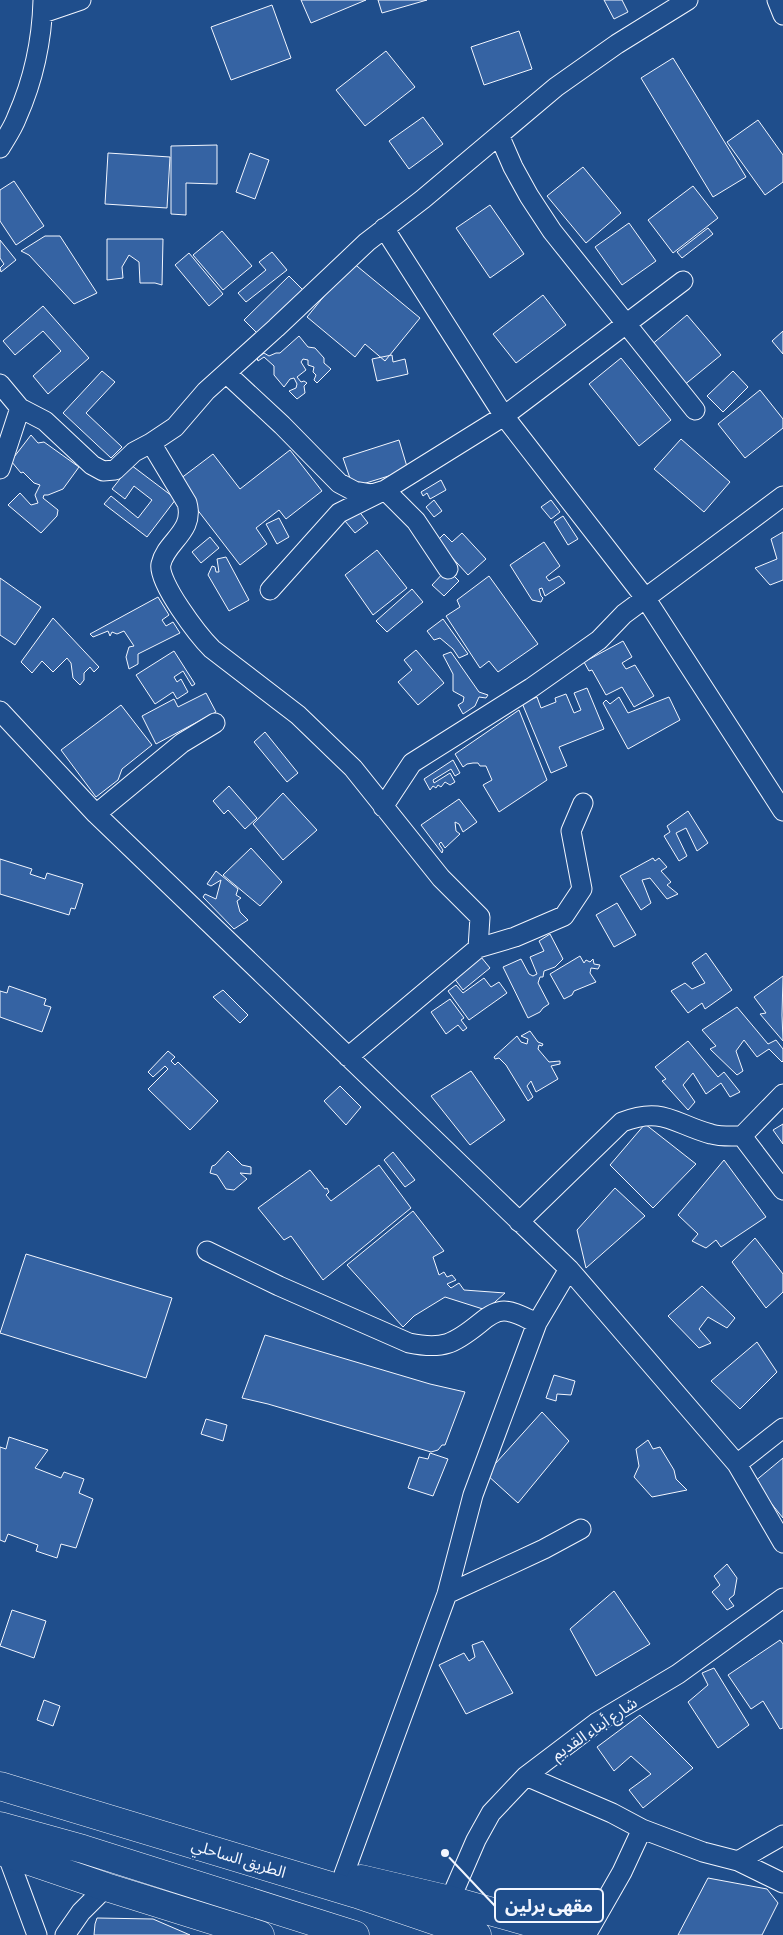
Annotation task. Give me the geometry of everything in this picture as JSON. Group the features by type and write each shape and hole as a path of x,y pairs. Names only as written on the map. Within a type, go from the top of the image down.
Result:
{"highway":[{"name":"الطريق الساحلي","path":"0,1786 287,1872 477,1935"},
{"path":"0,1826 83,1849 355,1935"},
{"path":"4,1852 106,1887 260,1935"},
{"path":"287,1872 344,1874 450,1900 575,1935"}],"street":[{"path":"0,148 17,118 32,74 43,6 81,0"},
{"path":"0,384 20,408 45,421 92,466 103,471 115,470 134,452 151,444 175,427 206,391 367,242 423,199 556,86 617,44 688,0"},
{"path":"776,0 783,15"},
{"path":"499,135 513,167 529,196 552,230 695,410"},
{"path":"384,228 504,416 646,599 783,810"},
{"path":"270,590 339,513 385,490 504,416 684,281"},
{"path":"226,373 282,424 339,483 354,491 372,494 385,490"},
{"path":"0,469 20,408"},
{"path":"151,444 187,503 189,512 187,524 164,557 160,566 162,574 181,610 200,637 212,649 298,714 353,768 441,878 480,917 478,948"},
{"path":"385,490 416,521 448,569"},
{"path":"383,806 412,763 554,672 599,640 624,614 783,496"},
{"path":"0,711 96,814 569,1269 738,1464 783,1542"},
{"path":"96,814 182,743 215,723"},
{"path":"348,1057 478,948 515,937 564,916 582,889 571,831 583,803"},
{"path":"519,1222 622,1122 650,1114 666,1117 714,1135 742,1136 783,1094"},
{"path":"742,1136 783,1190"},
{"path":"207,1251 279,1286 401,1339 428,1347 446,1345 459,1339 490,1315 501,1311 509,1311 537,1323"},
{"path":"344,1874 447,1594 472,1495 537,1323 569,1269"},
{"path":"738,1464 783,1428"},
{"path":"447,1594 544,1549 581,1528"},
{"name":"شارع أبناء القديم","path":"450,1900 476,1840 491,1813 526,1776 596,1723 678,1674 783,1598"},
{"path":"526,1776 642,1829 703,1852 738,1861 783,1883"},
{"path":"586,1935 622,1872 642,1829"},
{"path":"738,1861 783,1835"},
{"path":"4,1852 37,1935"},
{"path":"65,1935 81,1912 106,1887"}],"building":[{"path":"301,0 366,0 311,23"},
{"path":"378,0 427,0 382,13"},
{"path":"604,0 622,0 628,12 614,19"},
{"path":"272,5 291,58 231,80 211,27"},
{"path":"519,31 532,69 484,85 471,47"},
{"path":"386,51 415,87 365,126 336,90"},
{"path":"673,58 746,177 713,197 641,78"},
{"path":"423,117 443,144 409,169 389,141"},
{"path":"758,120 783,155 783,182 765,195 727,142"},
{"path":"217,145 217,184 186,183 186,215 171,214 171,146"},
{"path":"108,153 170,157 167,208 105,204"},
{"path":"250,153 269,160 255,199 236,192"},
{"path":"583,167 621,213 586,243 547,196"},
{"path":"14,181 44,226 16,245 0,221 0,190"},
{"path":"693,186 718,218 673,253 648,220"},
{"path":"490,205 524,254 490,278 456,228"},
{"path":"629,223 656,261 622,285 595,247"},
{"path":"708,228 713,234 682,258 677,252"},
{"path":"222,231 252,266 223,290 193,255"},
{"path":"45,236 60,236 97,293 74,304 29,255 21,251"},
{"path":"107,239 163,239 162,285 140,283 139,262 129,255 122,267 123,278 107,280"},
{"path":"0,240 16,260 1,272 0,268 4,264 0,258"},
{"path":"272,252 287,270 246,302 238,293 266,270 259,262"},
{"path":"189,253 223,294 209,306 175,265"},
{"path":"352,262 420,318 385,361 365,344 355,357 307,317"},
{"path":"289,276 306,293 261,337 244,320"},
{"path":"543,295 566,325 516,363 493,334"},
{"path":"43,306 89,358 48,394 33,376 61,351 43,331 15,355 3,341"},
{"path":"687,315 721,355 683,386 650,346"},
{"path":"783,331 783,354 772,341"},
{"path":"299,336 308,347 315,348 324,358 324,363 331,369 317,383 314,380 316,375 313,372 314,367 308,365 308,360 303,359 301,362 306,370 297,377 301,382 307,383 304,386 305,393 297,399 289,391 296,388 297,384 294,378 290,379 284,387 274,375 274,366 264,357 258,361 257,358 264,353 269,356 280,353"},
{"path":"392,355 393,362 405,359 408,374 377,381 372,359"},
{"path":"621,358 671,420 639,446 589,384"},
{"path":"102,371 115,382 86,413 122,447 111,458 63,413"},
{"path":"733,371 748,387 723,412 707,396"},
{"path":"760,390 783,419 783,428 745,458 718,424"},
{"path":"31,435 38,443 44,442 79,467 63,489 44,495 43,498 58,510 57,516 41,533 8,505 20,493 31,505 38,503 35,495 40,485 34,483 23,472 21,473 11,461"},
{"path":"681,439 730,482 704,512 654,469"},
{"path":"399,440 408,470 353,487 343,458"},
{"path":"290,450 322,491 286,519 279,510 256,528 267,544 240,565 176,482 213,454 240,489"},
{"path":"131,465 176,499 147,537 104,504 111,496 138,518 152,500 134,486 125,499 112,489"},
{"path":"441,480 446,490 430,499 427,493 423,496 421,492"},
{"path":"434,500 442,511 434,517 426,507"},
{"path":"551,500 560,512 551,519 541,507"},
{"path":"358,510 368,523 355,533 345,521"},
{"path":"563,516 578,539 568,545 554,522"},
{"path":"279,518 289,537 277,544 266,524"},
{"path":"783,532 783,580 770,585 755,568 777,559 771,539"},
{"path":"462,533 486,559 468,575 437,541 444,534 452,542"},
{"path":"210,537 219,548 201,563 192,552"},
{"path":"544,542 560,566 546,577 549,581 559,576 565,583 545,596 542,588 539,589 543,598 541,602 532,600 510,565"},
{"path":"377,550 407,588 373,615 345,575"},
{"path":"226,557 249,600 229,611 208,575 212,566 215,567 216,572 219,572 217,559"},
{"path":"447,569 459,581 444,596 432,585"},
{"path":"489,576 538,644 498,672 489,661 480,668 446,616 460,607 457,600"},
{"path":"0,578 41,607 15,645 0,635"},
{"path":"412,589 423,602 387,632 376,621"},
{"path":"158,597 169,615 162,620 166,626 173,622 180,633 138,654 138,664 129,669 126,657 129,647 134,646 124,631 117,634 112,632 110,636 108,631 93,637 90,634"},
{"path":"53,618 99,667 94,672 90,667 84,673 84,680 80,685 73,678 71,663 67,658 53,672 42,661 32,673 21,662"},
{"path":"443,619 468,654 459,658 453,649 440,638 434,640 427,631"},
{"path":"623,641 632,657 622,663 626,669 635,665 654,696 634,707 622,687 606,695 592,670 589,671 584,662"},
{"path":"416,650 444,683 418,705 398,682 412,670 404,660"},
{"path":"174,651 195,684 192,686 183,671 174,677 177,682 181,679 188,692 177,699 173,692 155,704 136,675"},
{"path":"451,652 479,692 488,695 486,698 479,697 475,706 463,714 458,705 463,702 464,697 453,691 453,674 443,655"},
{"path":"587,688 604,729 559,747 567,766 551,773 522,703 537,697 541,708 556,702 555,698 566,694 574,713 581,710 574,693"},
{"path":"206,693 216,712 156,744 142,716 174,699 178,707"},
{"path":"619,697 628,713 669,697 680,720 628,749 603,703 606,700 610,704"},
{"path":"121,705 152,745 122,769 118,780 96,797 61,750"},
{"path":"519,710 547,780 499,812 483,785 492,780 486,766 473,763 463,767 455,754"},
{"path":"265,732 298,773 287,782 254,742"},
{"path":"453,760 460,773 455,776 451,769 433,780 434,783 450,773 455,782 450,785 445,782 441,787 438,785 436,788 433,786 430,790 424,779"},
{"path":"229,786 257,818 245,829 228,810 224,814 213,801"},
{"path":"283,793 317,830 283,860 253,824"},
{"path":"459,799 477,822 463,832 459,824 455,822 456,831 460,834 445,848 441,842 439,844 443,850 442,853 421,825"},
{"path":"688,811 708,843 697,851 686,828 676,833 687,856 679,861 664,836 670,832 667,826"},
{"path":"251,848 282,882 260,906 223,875"},
{"path":"653,858 655,861 659,858 667,867 661,871 671,882 667,885 678,894 667,899 650,878 642,880 651,903 641,910 620,876"},
{"path":"0,859 32,869 30,874 45,879 47,873 83,884 75,909 71,908 69,915 0,894"},
{"path":"216,871 238,889 236,895 241,898 237,901 240,912 248,920 234,929 203,897 205,894 216,899 221,880 211,886 207,884"},
{"path":"617,903 636,935 614,947 596,915"},
{"path":"550,934 563,959 555,967 544,971 543,977 540,977 538,983 549,1004 540,1012 528,1018 503,967 521,959 529,974 533,976 537,974 530,957 544,951 539,941"},
{"path":"706,953 732,990 705,1009 702,1003 688,1013 671,991 685,983 692,989 705,983 692,963"},
{"path":"580,956 584,963 586,960 590,962 593,959 594,964 600,965 598,969 591,968 590,973 596,982 574,991 572,995 564,999 550,974"},
{"path":"481,957 490,968 463,990 454,978"},
{"path":"783,976 783,1041 760,1014 766,1013 754,997"},
{"path":"484,978 491,987 499,982 507,993 469,1020 448,991 456,985 463,993"},
{"path":"9,986 46,999 44,1005 51,1007 42,1032 0,1017 0,991 7,993"},
{"path":"223,990 248,1015 240,1023 213,997"},
{"path":"450,999 464,1018 461,1020 467,1028 463,1031 458,1025 446,1034 431,1012"},
{"path":"737,1007 768,1044 776,1040 783,1049 782,1062 769,1049 757,1057 744,1040 736,1051 743,1071 737,1075 710,1049 716,1046 702,1030"},
{"path":"530,1031 538,1042 543,1044 542,1046 539,1045 538,1049 549,1062 560,1061 560,1064 551,1066 558,1079 536,1092 531,1081 527,1086 533,1097 528,1101 506,1065 499,1058 495,1059 494,1057 517,1036 521,1042 527,1044 528,1039 521,1036"},
{"path":"688,1041 718,1077 724,1072 740,1092 730,1097 721,1083 706,1094 693,1073 683,1085 695,1102 688,1110 662,1081 666,1079 655,1067"},
{"path":"168,1051 175,1057 171,1061 175,1065 178,1062 218,1101 190,1130 148,1089 168,1069 165,1066 153,1077 148,1072"},
{"path":"471,1071 505,1120 470,1145 431,1096"},
{"path":"340,1086 361,1107 346,1125 324,1101"},
{"path":"645,1124 696,1164 653,1208 610,1165"},
{"path":"783,1124 783,1144 773,1130"},
{"path":"228,1151 242,1165 251,1167 251,1174 240,1173 247,1179 234,1190 226,1189 217,1175 210,1173 212,1166"},
{"path":"393,1152 415,1180 405,1187 384,1160"},
{"path":"724,1160 766,1217 721,1247 716,1240 706,1248 692,1241 698,1234 678,1215"},
{"path":"379,1165 411,1208 323,1280 291,1236 284,1240 258,1208 310,1170 325,1189 327,1188 329,1192 326,1195 331,1201"},
{"path":"615,1188 645,1216 586,1268 577,1230"},
{"path":"413,1211 444,1251 433,1257 439,1275 444,1272 447,1277 452,1275 456,1280 447,1284 451,1288 459,1283 464,1290 505,1293 486,1310 445,1297 414,1316 403,1327 347,1265"},
{"path":"755,1238 783,1274 783,1292 766,1308 732,1262"},
{"path":"26,1254 172,1298 146,1378 0,1333"},
{"path":"702,1286 735,1318 727,1328 708,1317 699,1329 711,1343 699,1348 668,1316"},
{"path":"265,1335 430,1384 465,1392 445,1445 431,1452 242,1398"},
{"path":"757,1342 777,1372 740,1409 711,1381"},
{"path":"554,1375 575,1381 571,1395 557,1394 556,1401 546,1398"},
{"path":"542,1412 569,1441 518,1503 486,1474"},
{"path":"206,1419 227,1425 223,1441 201,1434"},
{"path":"9,1437 48,1450 35,1468 61,1478 64,1472 84,1479 79,1493 93,1499 76,1548 61,1544 57,1558 36,1551 38,1545 8,1534 5,1542 0,1540 0,1447 6,1449"},
{"path":"648,1440 653,1449 660,1447 674,1470 676,1479 687,1490 652,1497 634,1477 639,1466 636,1449"},
{"path":"430,1453 448,1459 433,1496 408,1488 419,1457 428,1459"},
{"path":"783,1458 783,1518 754,1482"},
{"path":"727,1564 737,1578 734,1595 729,1599 734,1606 727,1610 712,1592 720,1585 714,1576"},
{"path":"614,1591 650,1644 596,1676 570,1629"},
{"path":"12,1610 46,1621 34,1658 0,1646"},
{"path":"780,1640 783,1644 783,1728 780,1729 763,1701 751,1709 728,1675"},
{"path":"483,1641 513,1693 466,1714 439,1665 464,1653 469,1661 475,1657 472,1645"},
{"path":"714,1668 749,1725 718,1748 688,1702 708,1685 702,1673"},
{"path":"44,1700 60,1706 53,1726 37,1720"},
{"path":"640,1715 693,1768 643,1808 629,1790 651,1774 631,1756 614,1771 597,1747"},
{"path":"708,1878 767,1889 778,1903 762,1935 678,1935"},
{"path":"97,1918 153,1919 190,1935 94,1935"}],"place":[{"name":"مقهى برلين","path":"445,1853"}]}
